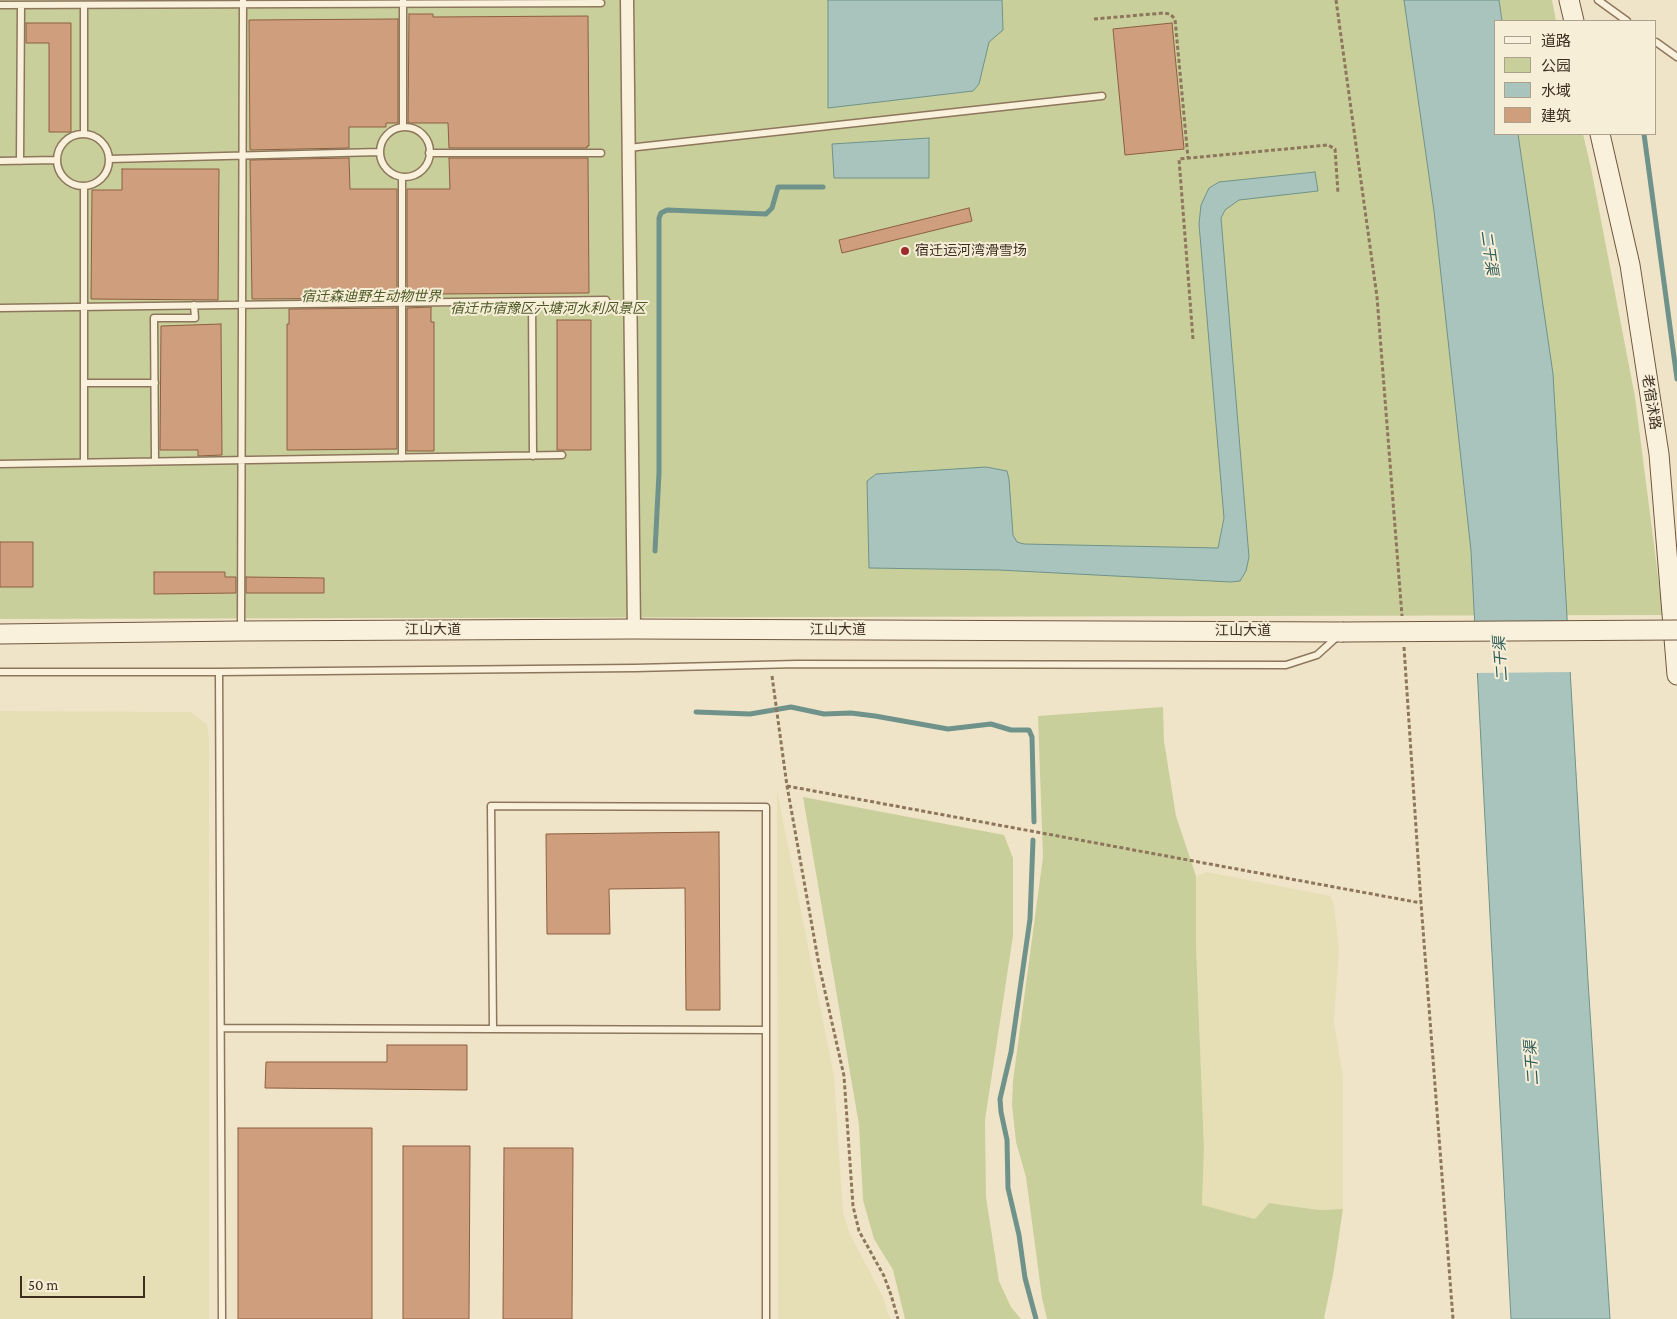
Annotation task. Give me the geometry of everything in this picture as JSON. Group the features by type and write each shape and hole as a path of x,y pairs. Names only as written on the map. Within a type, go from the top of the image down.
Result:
{"main road":[{"path":"1570,0 1574,20"},
{"name":"老宿沭路","path":"1600,135 1630,265 1659,454 1677,675"},
{"name":"江山大道","path":"0,634 241,630 634,629 1342,632 1677,630"}],"street":[{"path":"627,0 634,629"}],"lane":[{"path":"1598,0 1626,20"},
{"path":"241,630 242,2"},
{"path":"0,5 242,2 602,3"},
{"path":"403,2 403,127"},
{"path":"20,161 21,5"},
{"path":"84,5 84,134"},
{"path":"1657,43 1677,57"},
{"path":"628,148 1102,96"},
{"path":"403,127 415,129 422,134 427,141 430,153 426,165 414,176 402,177 390,173 380,160 379,152 385,136 391,131 403,127"},
{"path":"78,134 95,137 102,142 107,150 109,159 105,174 92,185 84,186 68,182 58,168 57,160 62,144 78,134"},
{"path":"109,159 379,152"},
{"path":"430,153 601,153"},
{"path":"0,161 57,160"},
{"path":"402,177 402,458"},
{"path":"84,186 84,462"},
{"path":"0,308 606,300"},
{"path":"532,301 533,456"},
{"path":"155,462 154,318 195,318 194,305"},
{"path":"84,383 155,383"},
{"path":"0,464 562,456"},
{"path":"0,672 219,672 771,665 1286,665 1317,655 1342,632"},
{"path":"219,672 222,1319"},
{"path":"493,1029 491,806 766,808 766,1319"},
{"path":"221,1028 766,1030"}],"path":[{"path":"1336,0 1377,296 1402,619"},
{"path":"1094,19 1164,13 1170,14 1175,19 1188,158"},
{"path":"1193,339 1180,159 1328,145 1335,149 1338,192"},
{"path":"1404,638 1421,904 1453,1319"},
{"path":"771,665 787,786 819,965 844,1076 853,1206 859,1231 884,1276 898,1319"},
{"path":"787,786 1421,904"}],"shaded area":[{"path":"0,711 191,712 207,724 209,739 209,1319 0,1319"},
{"path":"777,791 834,1076 843,1213 850,1234 883,1297 890,1319 778,1319"},
{"path":"1207,872 1330,896 1334,905 1339,948 1334,1022 1343,1077 1343,1209 1319,1210 1269,1203 1255,1219 1202,1205 1204,1148 1196,945 1196,876"}],"green space":[{"name":"宿迁市宿豫区六塘河水利风景区","path":"0,0 1552,0 1556,20 1494,20 1494,135 1583,135 1635,397 1663,615 0,619"},
{"path":"1163,707 1164,741 1176,816 1196,876 1196,945 1204,1148 1202,1205 1255,1219 1269,1203 1319,1210 1343,1209 1324,1318 1326,1319 1047,1319 1042,1298 1026,1177 1016,1142 1012,1104 1013,1081 1043,857 1038,716"},
{"path":"803,797 1004,835 1013,858 1013,936 985,1120 986,1197 999,1281 1011,1307 1021,1319 905,1319 893,1270 874,1239 863,1200 859,1125"}],"water":[{"path":"828,0 1002,0 1003,30 989,42 979,84 973,91 828,108"},
{"name":"二干渠","path":"1404,0 1499,0 1502,20 1494,20 1494,135 1518,135 1553,374 1588,981 1610,1319 1511,1319 1471,551 1434,211"},
{"path":"929,138 929,178 834,178 832,144"},
{"path":"1315,172 1318,191 1239,200 1225,210 1221,218 1249,557 1246,571 1240,581 999,570 869,568 867,481 876,474 986,467 1007,471 1013,535 1017,542 1024,544 1218,548 1224,518 1199,224 1201,205 1209,188 1219,182"}],"pier":[{"path":"1570,623 1573,672 1475,673 1472,624"}],"building":[{"path":"409,14 433,14 433,17 588,16 589,146 587,148 449,148 448,123 408,123"},
{"path":"398,19 398,123 386,123 386,127 349,127 349,148 250,150 249,20"},
{"path":"26,23 71,23 71,132 49,132 49,43 26,43"},
{"path":"1172,23 1184,149 1125,155 1113,29"},
{"path":"349,158 350,189 397,189 397,298 252,299 250,160"},
{"path":"449,158 588,158 589,293 431,294 431,297 407,298 407,189 450,189"},
{"path":"122,169 219,169 218,300 91,299 92,190 122,190"},
{"path":"969,208 972,221 842,253 839,240"},
{"path":"431,307 431,322 434,322 434,451 407,451 407,308"},
{"path":"397,308 397,449 287,450 287,324 289,324 289,309"},
{"path":"557,320 591,320 591,450 557,450"},
{"path":"221,324 222,455 198,456 198,450 160,450 161,326"},
{"path":"0,542 33,542 33,587 0,587"},
{"path":"154,572 225,572 225,577 236,577 236,593 154,594"},
{"path":"246,577 324,578 324,593 246,593"},
{"path":"719,832 720,1010 686,1010 685,888 609,889 610,934 547,934 546,834"},
{"path":"387,1045 467,1045 467,1090 265,1088 266,1062 387,1062"},
{"path":"238,1128 372,1128 372,1319 238,1319"},
{"path":"403,1146 470,1146 469,1319 403,1319"},
{"path":"504,1148 573,1148 572,1319 503,1319"}],"waterway":[{"path":"1644,135 1677,379"},
{"path":"655,551 659,473 659,218 661,213 667,210 766,214 772,208 778,187 823,187"},
{"path":"696,712 750,714 791,707 824,714 851,713 875,716 948,729 991,724 1011,730 1029,730 1032,737 1034,822"},
{"path":"1033,840 1030,919 1011,1052 1000,1099 1007,1140 1008,1188 1019,1235 1025,1278 1036,1319"}],"place":[{"name":"宿迁运河湾滑雪场","path":"905,251"}],"park label":[{"name":"宿迁森迪野生动物世界","path":"371,297"}]}
